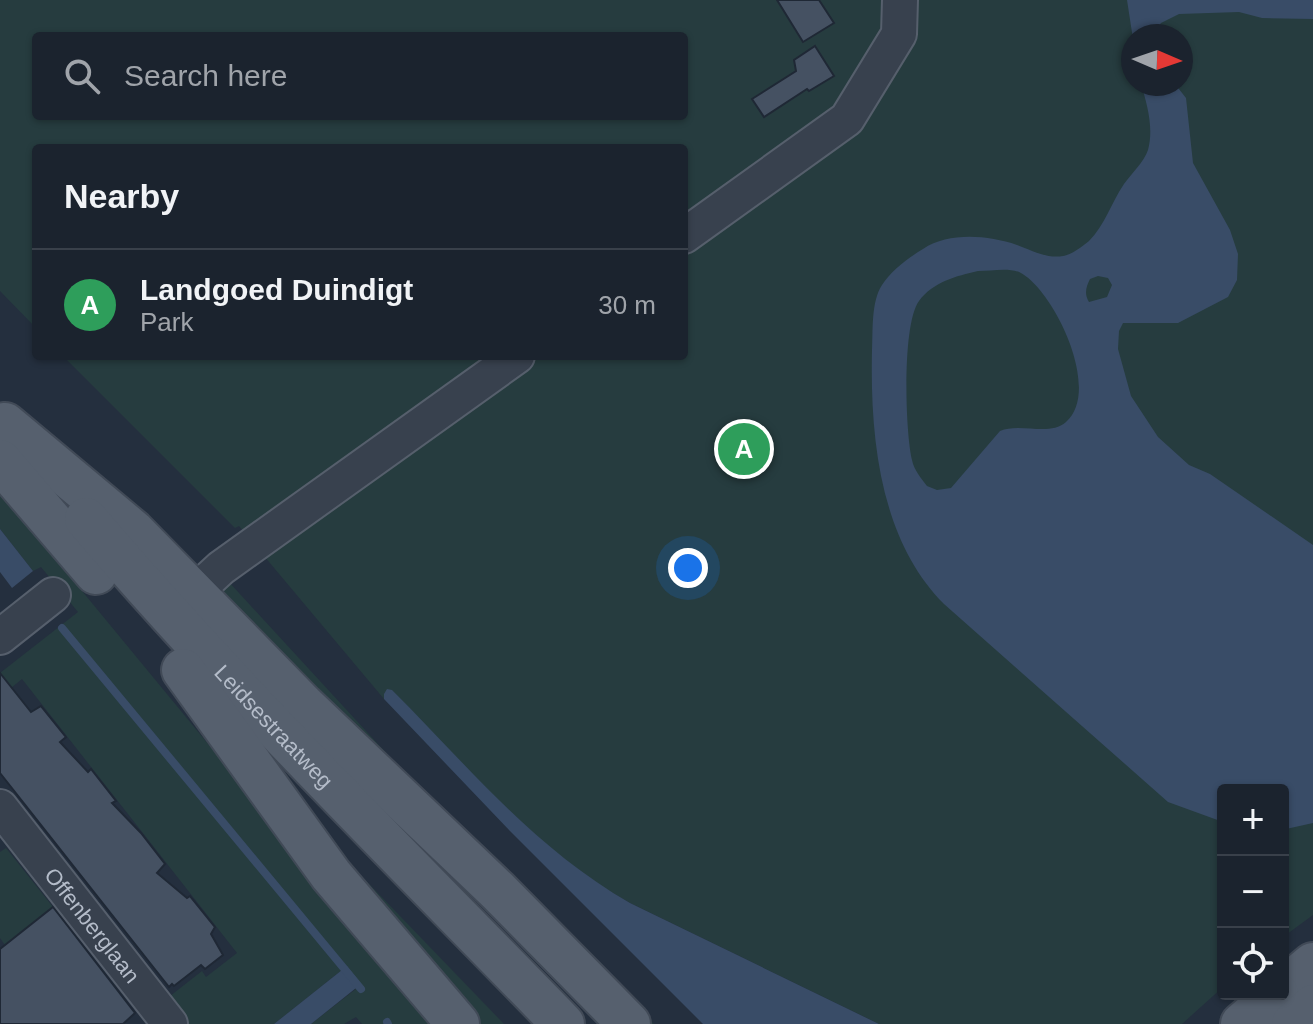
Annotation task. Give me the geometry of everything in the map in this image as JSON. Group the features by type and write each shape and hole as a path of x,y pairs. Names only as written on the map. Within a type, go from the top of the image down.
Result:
{"main road":[{"path":"2,434 133,531 303,705 497,890 629,1024"},
{"name":"Leidsestraatweg","path":"2,434 79,555 183,670 536,1016"},
{"name":"Leidsestraatweg","path":"2,434 536,1016"},
{"path":"183,670 331,875 458,1024"},
{"path":"1289,984 1313,964"},
{"path":"1242,1024 1270,1000"},
{"path":"1293,1024 1313,1006"}],"street":[{"path":"688,233 847,119 899,34 900,0"},
{"path":"195,592 234,559 511,360"},
{"path":"0,637 53,595"},
{"name":"Offenberglaan","path":"5,824 170,1024"}],"green space":[{"path":"0,0 1313,0 1313,915 1289,933 1289,784 1217,784 1217,992 1182,1024 879,1024 604,888 547,847 384,694 384,699 239,526 235,528 67,360 688,360 688,144 32,144 32,324 0,291"},
{"path":"0,489 439,1024 362,1024 356,1017 344,1024 311,1024 361,985 347,966 274,1024 184,1024 165,1000 202,971 206,977 237,953 22,679 0,697 0,673 78,612 41,567 33,571 0,529"},
{"path":"228,581 470,844 654,1024 645,1024 244,618 222,589"},
{"path":"6,848 53,907 5,945 0,938 0,852"},
{"path":"346,860 504,1024 464,1024"}],"water":[{"path":"1127,0 1313,0 1313,19 1262,18 1239,12 1179,14 1160,24 1131,24"},
{"path":"1144,96 1186,98 1193,163 1230,230 1238,254 1237,280 1228,297 1178,323 1123,323 1119,331 1118,349 1131,396 1158,437 1189,465 1210,474 1313,545 1313,823 1289,828 1289,784 1217,784 1217,820 1168,802 944,604 922,578 905,550 883,486 873,418 872,384 873,316 882,285 912,256 944,240 968,237 993,239 1057,257 1070,254 1084,245 1099,228 1119,191 1148,150 1150,125","holes":["978,271 1017,271 1034,284 1060,320 1077,366 1079,388 1076,407 1066,422 1059,426 1000,431 951,488 937,490 927,486 916,471 910,445 907,354 914,313 925,294 946,281","1098,276 1108,278 1112,285 1107,297 1089,302 1086,293 1090,279"]},
{"path":"0,529 33,571 12,588 0,572"},
{"path":"387,689 392,690 533,832 595,881 630,903 879,1024 703,1024 510,831 384,699"},
{"path":"347,966 361,984 311,1024 274,1024"}],"building":[{"path":"777,0 819,0 834,23 803,42"},
{"path":"815,46 834,76 809,91 807,89 764,117 752,99 796,71 794,60"},
{"path":"0,673 31,712 41,706 66,737 60,742 88,772 91,769 116,801 112,803 165,864 157,873 187,898 190,896 215,927 211,934 223,955 205,969 201,965 169,987 0,773"},
{"path":"53,907 135,1013 123,1024 0,1024 0,949"}],"waterway":[{"path":"62,628 361,989"}],"place":[{"name":"Landgoed Duindigt","path":"744,449"}]}
